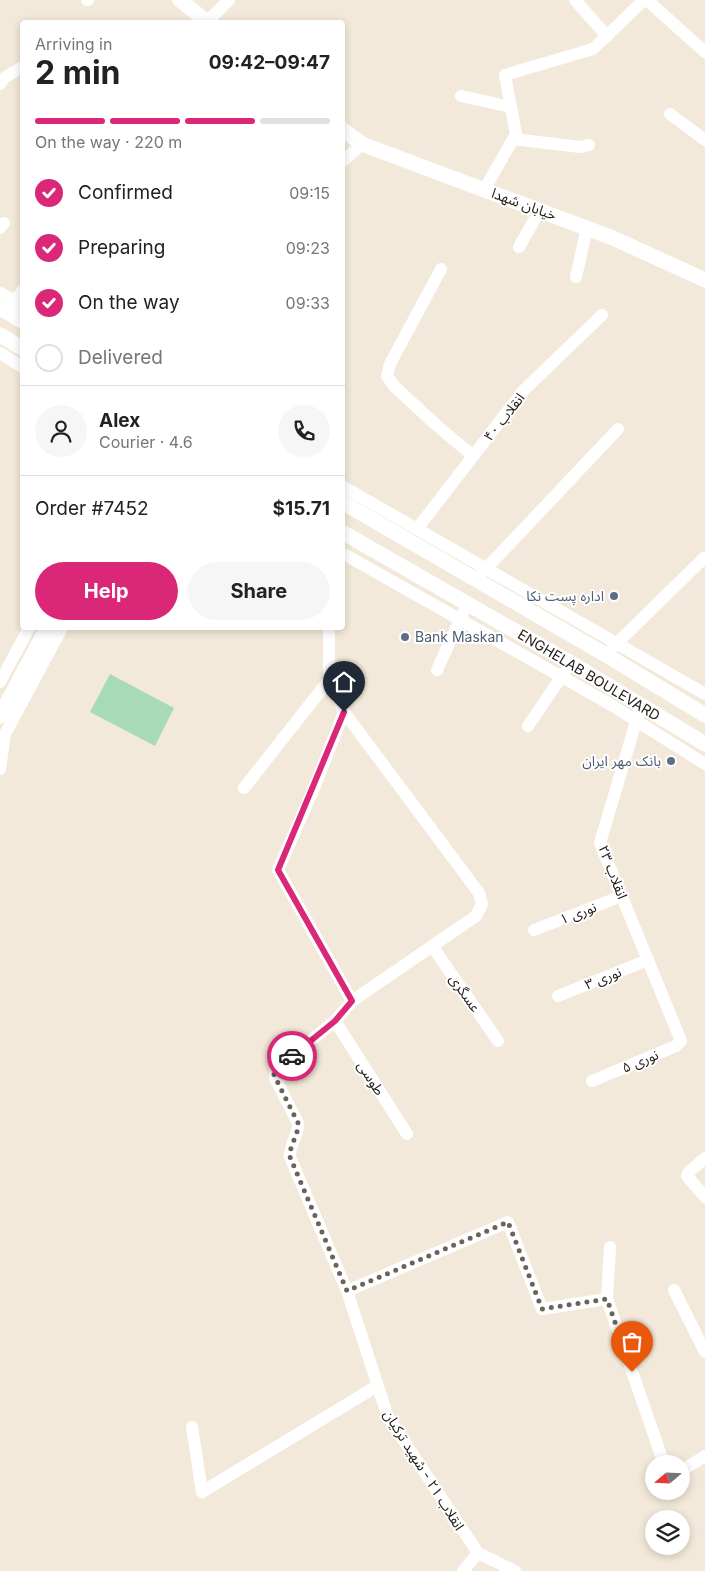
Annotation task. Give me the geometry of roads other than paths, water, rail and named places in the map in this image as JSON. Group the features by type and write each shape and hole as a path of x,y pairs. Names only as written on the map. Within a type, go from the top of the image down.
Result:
{"main road":[{"path":"180,0 205,20"},
{"name":"خیابان شهدا","path":"345,132 362,144 613,238 704,278"},
{"path":"14,304 20,317"},
{"path":"0,334 20,347"},
{"name":"ENGHELAB BOULEVARD","path":"345,504 481,574 705,715"},
{"name":"ENGHELAB BOULEVARD","path":"345,534 571,663 705,744"},
{"path":"0,716 46,630"}],"street":[{"path":"209,20 229,0"},
{"path":"575,0 607,36"},
{"path":"484,190 516,134 505,75 592,49 644,0"},
{"path":"647,0 705,52"},
{"path":"0,84 4,78 20,68"},
{"path":"460,96 511,107"},
{"path":"670,114 705,140"},
{"path":"513,140 580,147 589,145"},
{"path":"345,159 362,144"},
{"path":"519,247 540,210"},
{"path":"576,277 587,228"},
{"path":"441,269 390,364 388,376 394,386 473,456"},
{"path":"0,293 14,304"},
{"name":"انقلاب ۴۰","path":"417,529 524,390 602,315"},
{"path":"0,353 20,366"},
{"path":"481,574 618,429"},
{"path":"345,488 417,529 481,574 617,643 705,694"},
{"path":"345,555 561,677 705,764"},
{"path":"606,654 705,557"},
{"path":"437,670 467,603"},
{"path":"0,682 28,630"},
{"path":"0,769 5,734 61,630"},
{"path":"328,630 329,680 344,712 278,870 352,1001"},
{"path":"528,726 571,663"},
{"path":"244,788 329,680"},
{"name":"انقلاب ۲۳","path":"641,705 600,843 678,1035"},
{"name":"انقلاب ۲۱ - شهید ترکیان","path":"344,712 479,893 482,904 476,916 352,1001 335,1021 275,1069 274,1075 298,1123 289,1151 290,1157 347,1291 388,1417 478,1554"},
{"name":"نوری ۱","path":"534,930 622,896"},
{"name":"عسگری","path":"432,946 498,1041"},
{"name":"نوری ۳","path":"558,996 648,960"},
{"name":"طوسی","path":"335,1021 407,1134"},
{"name":"نوری ۵","path":"592,1081 676,1046 681,1041 678,1035"},
{"path":"705,1158 688,1173 688,1176 705,1197"},
{"path":"347,1291 508,1222 542,1309 607,1299"},
{"path":"610,1247 607,1299 661,1455"},
{"path":"674,1290 705,1352"},
{"path":"192,1427 202,1492 377,1386"},
{"path":"690,1465 705,1456"},
{"path":"463,1571 478,1554 515,1571"}],"place":[{"name":"اداره پست نکا","path":"614,596"},
{"name":"Bank Maskan","path":"405,637"},
{"name":"بانک مهر ایران","path":"671,761"}]}
